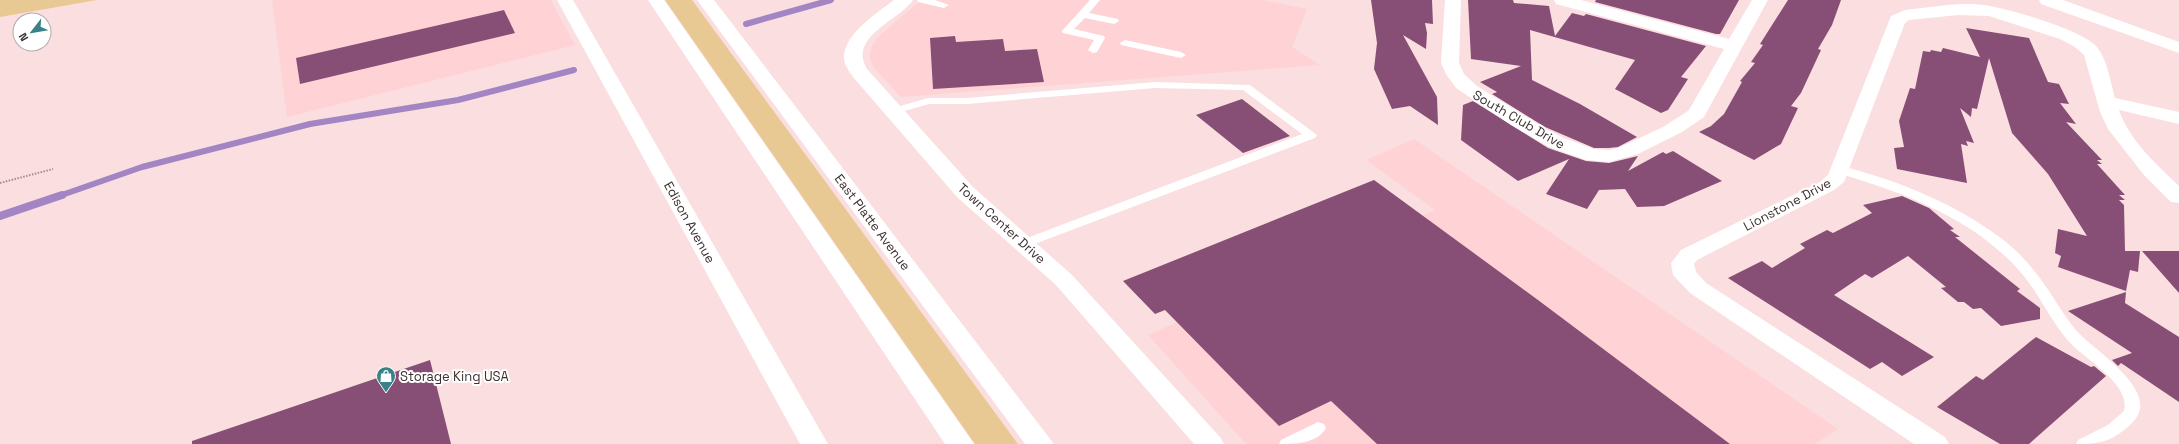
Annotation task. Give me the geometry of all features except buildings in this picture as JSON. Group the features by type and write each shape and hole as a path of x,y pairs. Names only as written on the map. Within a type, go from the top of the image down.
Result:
{"main road":[{"name":"Edison Avenue","path":"565,0 814,444"},
{"path":"656,0 703,66 856,294 960,444"},
{"name":"Town Center Drive","path":"905,0 865,33 856,44 853,55 854,64 860,73 965,192 1064,280 1210,444"},
{"name":"South Club Drive","path":"1453,0 1450,62 1452,72 1459,81 1470,90 1554,141 1591,156 1610,156 1627,151 1684,124 1697,113 1760,0"},
{"path":"1562,0 1735,46"},
{"path":"2047,0 2179,48"},
{"path":"2077,0 2179,36"},
{"name":"East Platte Avenue","path":"709,5 1040,444"},
{"name":"Lionstone Drive","path":"1936,444 1698,288 1685,275 1682,263 1689,255 1827,186 1837,178 1892,28 1897,20 1905,16 1971,10 1988,11 2065,35 2090,50 2112,118 2146,164 2179,197"},
{"path":"2107,102 2179,118"}],"lane":[{"path":"922,0 944,5"},
{"path":"1093,50 1100,38 1067,31 1095,0"},
{"path":"1082,14 1114,21"},
{"path":"1125,43 1181,55"},
{"path":"894,111 928,101 967,101 1155,85 1246,87 1311,135 1024,244"},
{"path":"1841,170 1908,191 1945,208 1977,227 2027,271 2076,340 2121,380 2131,395 2134,408 2130,416 2084,444"},
{"path":"1287,444 1318,428"}],"path":[{"path":"0,183 53,169"}],"shaded area":[{"path":"0,0 97,0 29,12 12,12 12,15 0,17"},
{"path":"272,0 551,0 575,45 287,117"},
{"path":"665,0 692,0 1018,444 975,444"},
{"path":"921,0 1262,0 1307,9 1292,47 1320,65 901,97 874,68 869,57 872,46 878,37"},
{"path":"1414,139 1838,429 1815,444 1246,444 1148,335 1435,210 1366,160"}],"waterway":[{"path":"746,24 831,0"},
{"path":"59,196 142,167 310,124 458,100 574,70"},
{"path":"0,216 62,195"}],"place":[{"name":"Storage King USA","path":"386,393"}]}
